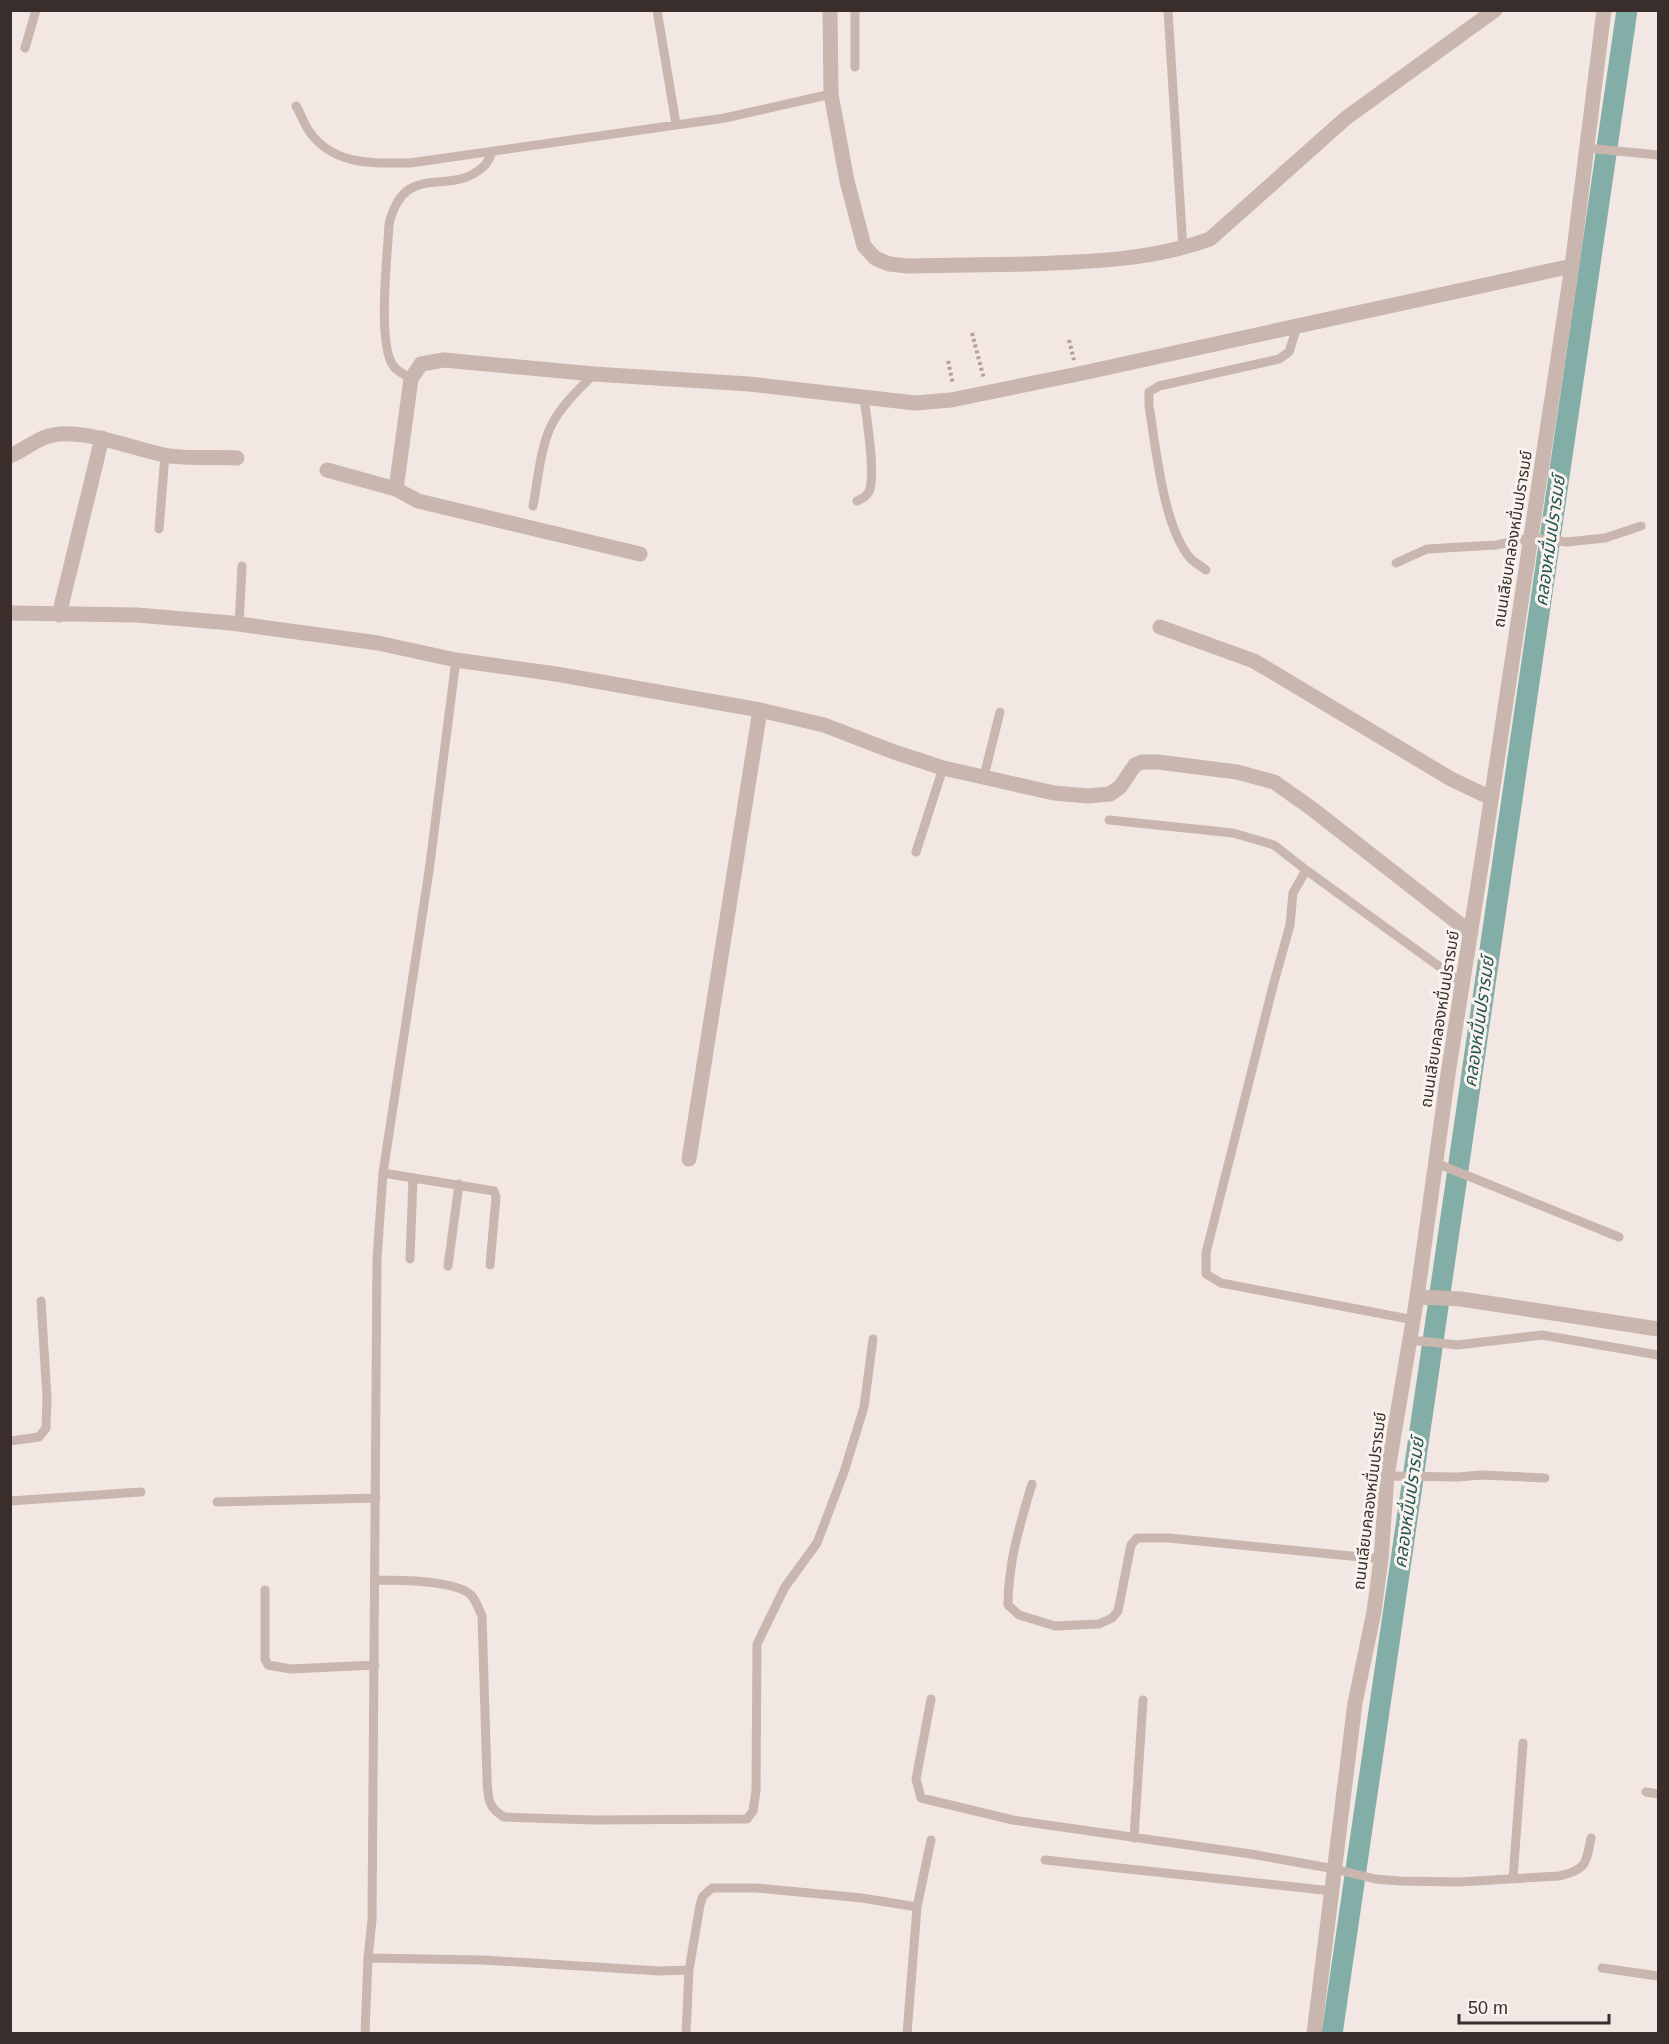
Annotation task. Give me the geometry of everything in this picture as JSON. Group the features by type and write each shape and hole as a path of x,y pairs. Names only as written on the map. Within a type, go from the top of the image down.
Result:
{"street":[{"path":"830,10 831,94 847,181 864,246 875,258 889,264 908,266 1088,262 1183,249 1210,239 1346,118 1495,10"},
{"name":"ถนนเลียบคลองหมื่นปรารมย์","path":"1314,2034 1355,1703 1374,1612 1381,1559 1387,1476 1418,1297 1462,983 1572,266 1593,149 1604,10"},
{"path":"396,489 411,379 421,364 444,360 594,374 749,384 915,403 988,392 1572,266"},
{"path":"10,456 44,438 63,434 102,438 165,455 191,458 237,458"},
{"path":"59,615 102,438"},
{"path":"327,470 396,489 418,501 640,554"},
{"path":"10,613 137,615 240,625 378,643 456,660 556,674 760,710 824,725 894,752 944,768 1054,793 1088,796 1110,794 1117,791 1135,765 1142,762 1238,772 1274,782 1311,808 1471,933"},
{"path":"1160,627 1254,661 1450,779 1491,798"},
{"path":"689,1159 760,710"},
{"path":"1418,1297 1461,1299 1659,1329"}],"lane":[{"path":"26,48 36,10"},
{"path":"657,10 676,124"},
{"path":"855,10 855,67"},
{"path":"1168,10 1183,249"},
{"path":"297,106 309,132 335,155 368,163 410,163 725,118 831,94"},
{"path":"1593,149 1659,155"},
{"path":"411,379 395,368 389,356 384,328 389,224 393,207 404,192 426,182 462,179 473,174 485,166 493,151"},
{"path":"1206,570 1191,559 1169,519 1149,406 1149,392 1159,386 1279,359 1289,352 1297,327"},
{"path":"533,506 544,445 552,424 571,398 594,374"},
{"path":"857,501 866,496 870,488 871,458 864,398"},
{"path":"159,529 165,455"},
{"path":"1396,563 1426,549 1496,545 1530,538 1567,542 1605,538 1641,526"},
{"path":"240,625 242,566"},
{"path":"365,2034 372,1920 377,1260 383,1173 429,871 456,660"},
{"path":"984,776 1000,712"},
{"path":"916,852 944,768"},
{"path":"1109,820 1233,833 1274,845 1462,983"},
{"path":"1306,870 1293,893 1290,926 1206,1252 1206,1274 1221,1283 1414,1320"},
{"path":"1436,1163 1619,1237"},
{"path":"383,1173 491,1189 496,1193 490,1265"},
{"path":"410,1258 413,1178"},
{"path":"448,1266 459,1184"},
{"path":"10,1442 39,1437 46,1428 47,1398 41,1300"},
{"path":"1410,1340 1458,1345 1542,1335 1659,1355"},
{"path":"375,1580 445,1584 470,1594 482,1616 487,1778 489,1799 494,1811 504,1817 593,1820 747,1819 753,1811 756,1791 757,1644 785,1587 817,1543 844,1472 864,1407 873,1339"},
{"path":"1387,1476 1481,1475 1545,1478"},
{"path":"1032,1484 1008,1579 1008,1605 1019,1615 1056,1626 1099,1624 1112,1618 1118,1611 1131,1545 1137,1538 1169,1538 1381,1559"},
{"path":"10,1502 141,1492"},
{"path":"217,1503 376,1497"},
{"path":"265,1590 265,1659 268,1665 291,1669 375,1665"},
{"path":"932,1700 916,1779 921,1798 1013,1820 1251,1854 1335,1869 1375,1879 1400,1881 1459,1882 1559,1876 1575,1872 1586,1860 1591,1838"},
{"path":"1134,1838 1143,1700"},
{"path":"1513,1878 1523,1743"},
{"path":"1646,1792 1659,1794"},
{"path":"907,2034 917,1907 931,1839"},
{"path":"1045,1860 1332,1892"},
{"path":"686,2034 689,1970 700,1905 706,1891 712,1887 756,1888 862,1898 917,1907"},
{"path":"368,1958 482,1960 660,1971 689,1970"},
{"path":"1602,1968 1659,1976"}],"path":[{"path":"972,333 988,392"},
{"path":"948,361 957,398"}],"waterway":[{"name":"คลองหมื่นปรารมย์","path":"1332,2034 1627,10"}]}
